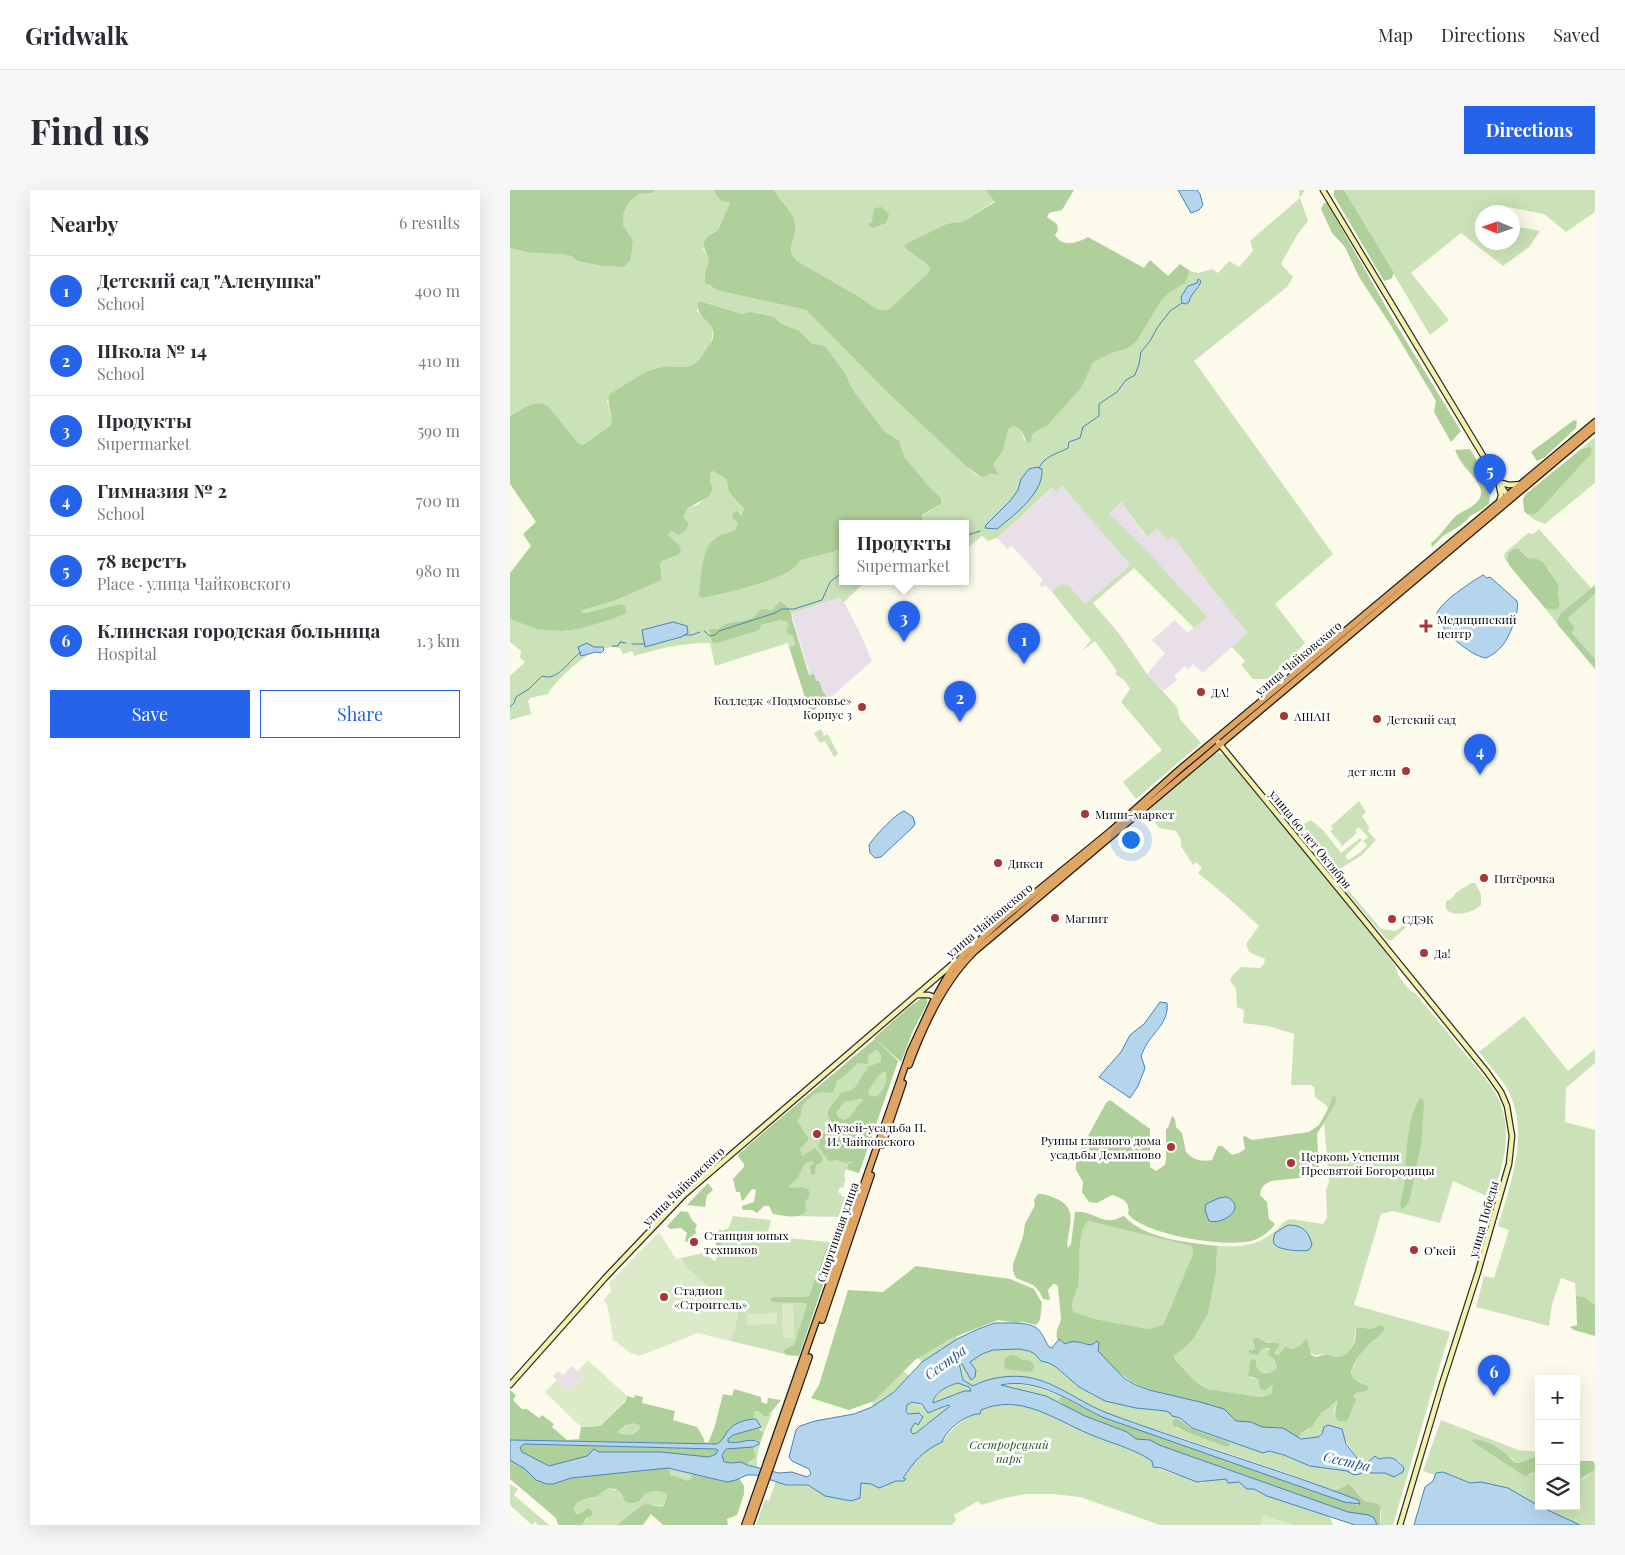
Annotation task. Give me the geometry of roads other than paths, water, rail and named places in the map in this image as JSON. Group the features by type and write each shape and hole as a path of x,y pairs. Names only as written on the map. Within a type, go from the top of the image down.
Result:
{"highway":[{"path":"1508,499 1522,484 1595,422"},
{"path":"1508,499 1595,428"},
{"name":"улица Чайковского","path":"962,964 1006,923 1217,742 1499,504 1508,499"},
{"name":"улица Чайковского","path":"964,954 1003,919 1112,830 1142,802 1217,742 1508,499"},
{"name":"Спортивная улица","path":"745,1525 812,1347 914,1053 951,970 964,954"},
{"name":"Спортивная улица","path":"937,999 962,964"},
{"name":"Спортивная улица","path":"750,1525 757,1494"}],"street":[{"path":"1323,190 1508,499"},
{"path":"1498,482 1522,484"},
{"path":"1498,482 1501,492 1499,504"},
{"name":"улица 60 лет Октября","path":"1217,742 1387,947"},
{"name":"улица Победы","path":"1387,947 1497,1086 1507,1106 1512,1136 1510,1158 1504,1184 1400,1525"},
{"name":"улица Чайковского","path":"510,1385 596,1288 684,1195 964,954"},
{"path":"918,994 929,995 937,999"}],"water":[{"path":"1178,190 1197,190 1203,205 1199,210 1191,213"},
{"path":"1198,279 1201,281 1200,284 1189,302 1186,304 1182,303 1181,297 1188,286 1197,283"},
{"path":"1037,467 1042,469 1041,478 1038,487 1027,503 997,529 985,528 1010,501 1018,490 1021,479 1029,469"},
{"path":"1483,575 1487,578 1490,577 1517,601 1518,606 1511,631 1505,642 1496,652 1486,658 1472,653 1450,635 1436,615 1450,598"},
{"path":"673,622 687,626 688,633 681,637 645,647 642,630"},
{"path":"587,643 594,647 603,647 604,650 601,653 596,652 581,656 578,647"},
{"path":"904,811 913,817 915,824 881,857 875,858 870,853 869,845 880,831"},
{"path":"1160,1002 1167,1003 1166,1014 1162,1024 1147,1044 1141,1056 1145,1068 1138,1086 1130,1098 1099,1077 1121,1052 1130,1035 1144,1024"},
{"path":"1227,1197 1233,1201 1235,1206 1232,1214 1215,1222 1209,1221 1205,1210 1206,1204 1219,1198"},
{"path":"1288,1225 1297,1226 1307,1233 1312,1245 1309,1250 1291,1250 1275,1245 1273,1240 1275,1233"},
{"name":"Сестра","path":"994,1323 1027,1324 1037,1329 1049,1347 1052,1348 1059,1339 1065,1344 1074,1342 1090,1345 1097,1341 1099,1343 1098,1351 1125,1379 1136,1385 1224,1409 1236,1421 1251,1422 1262,1427 1283,1428 1301,1439 1318,1437 1322,1434 1324,1427 1328,1425 1342,1429 1346,1444 1360,1462 1367,1463 1375,1456 1379,1459 1391,1458 1404,1468 1403,1472 1394,1477 1385,1473 1370,1473 1365,1470 1360,1474 1354,1475 1347,1471 1310,1466 1269,1451 1263,1453 1192,1428 1180,1418 1172,1416 1166,1411 1136,1408 1105,1401 1079,1387 1056,1367 1041,1361 1035,1354 1019,1349 993,1350 982,1354 970,1362 976,1370 975,1377 971,1380 962,1364 959,1363 963,1380 973,1386 986,1380 1009,1376 1042,1381 1107,1413 1327,1488 1358,1500 1360,1504 1344,1502 1102,1417 1054,1392 1014,1383 1001,1385 1046,1396 1085,1416 1127,1432 1136,1439 1150,1440 1159,1445 1348,1512 1369,1515 1374,1518 1377,1525 1355,1525 1267,1496 1254,1489 1247,1489 1239,1482 1228,1483 1226,1479 1197,1482 1161,1468 1153,1467 1152,1461 1137,1453 1089,1434 1050,1415 1023,1406 1009,1404 981,1410 980,1414 964,1419 948,1432 942,1442 930,1449 911,1466 903,1478 906,1479 904,1481 896,1481 879,1488 871,1484 861,1483 860,1498 851,1501 825,1496 808,1485 786,1485 756,1475 747,1475 727,1482 668,1468 571,1478 547,1484 536,1480 525,1469 510,1460 510,1440 717,1444 736,1424 756,1419 761,1427 733,1435 728,1439 728,1442 736,1443 751,1440 759,1442 759,1444 753,1447 726,1449 722,1455 724,1462 741,1462 779,1473 792,1472 807,1477 811,1474 809,1469 792,1461 789,1457 796,1430 800,1426 815,1421 854,1414 872,1407 894,1392 922,1362 957,1339","holes":["958,1383 969,1387 971,1391 964,1391 933,1403 939,1393","912,1402 922,1404 928,1413 948,1405 950,1406 913,1434 911,1429 915,1423 918,1425 923,1417 919,1413 908,1414 906,1411 907,1405","524,1444 718,1450 716,1454 709,1457 661,1452 599,1452 594,1449 587,1456 549,1466 522,1452 520,1447"]},
{"path":"1443,1472 1470,1483 1481,1482 1508,1488 1535,1504 1535,1510 1548,1510 1580,1525 1414,1525 1425,1487 1433,1481 1436,1473"}],"waterway":[{"path":"1039,468 1047,458 1068,448 1069,442 1080,438 1083,427 1099,416 1099,404 1117,392 1126,380 1135,375 1141,352 1170,311 1182,303"},
{"path":"969,535 980,531"},
{"path":"704,631 710,636 715,635 719,631 782,609 794,609 822,600 830,582 839,575"},
{"path":"685,635 700,632"},
{"path":"612,646 618,646 620,642 626,643"},
{"path":"632,644 645,644"},
{"path":"510,707 516,697 529,689 542,676 548,677 558,673 581,652"}],"place":[{"name":"78 верстъ","path":"1490,495"},
{"name":"Медицинский центр","path":"1426,626"},
{"name":"Продукты","path":"904,642"},
{"name":"Детский сад \"Аленушка\"","path":"1024,664"},
{"name":"ДА!","path":"1201,692"},
{"name":"Колледж «Подмосковье» Корпус 3","path":"862,707"},
{"name":"AШАН","path":"1284,716"},
{"name":"Детский сад","path":"1377,719"},
{"name":"Школа № 14","path":"960,722"},
{"name":"дет ясли","path":"1406,771"},
{"name":"Гимназия № 2","path":"1480,775"},
{"name":"Мини-маркет","path":"1085,814"},
{"name":"Дикси","path":"998,863"},
{"name":"Пятёрочка","path":"1484,878"},
{"name":"Магнит","path":"1055,918"},
{"name":"СДЭК","path":"1392,919"},
{"name":"Да!","path":"1424,953"},
{"name":"Музей-усадьба П. И. Чайковского","path":"817,1134"},
{"name":"Руины главного дома усадьбы Демьяново","path":"1171,1147"},
{"name":"Церковь Успения Пресвятой Богородицы","path":"1291,1163"},
{"name":"Станция юных техников","path":"694,1242"},
{"name":"О’кей","path":"1414,1250"},
{"name":"Стадион «Строитель»","path":"664,1297"},
{"name":"Клинская городская больница","path":"1494,1396"}],"park label":[{"name":"Сестрорецкий парк","path":"1009,1451"}]}
